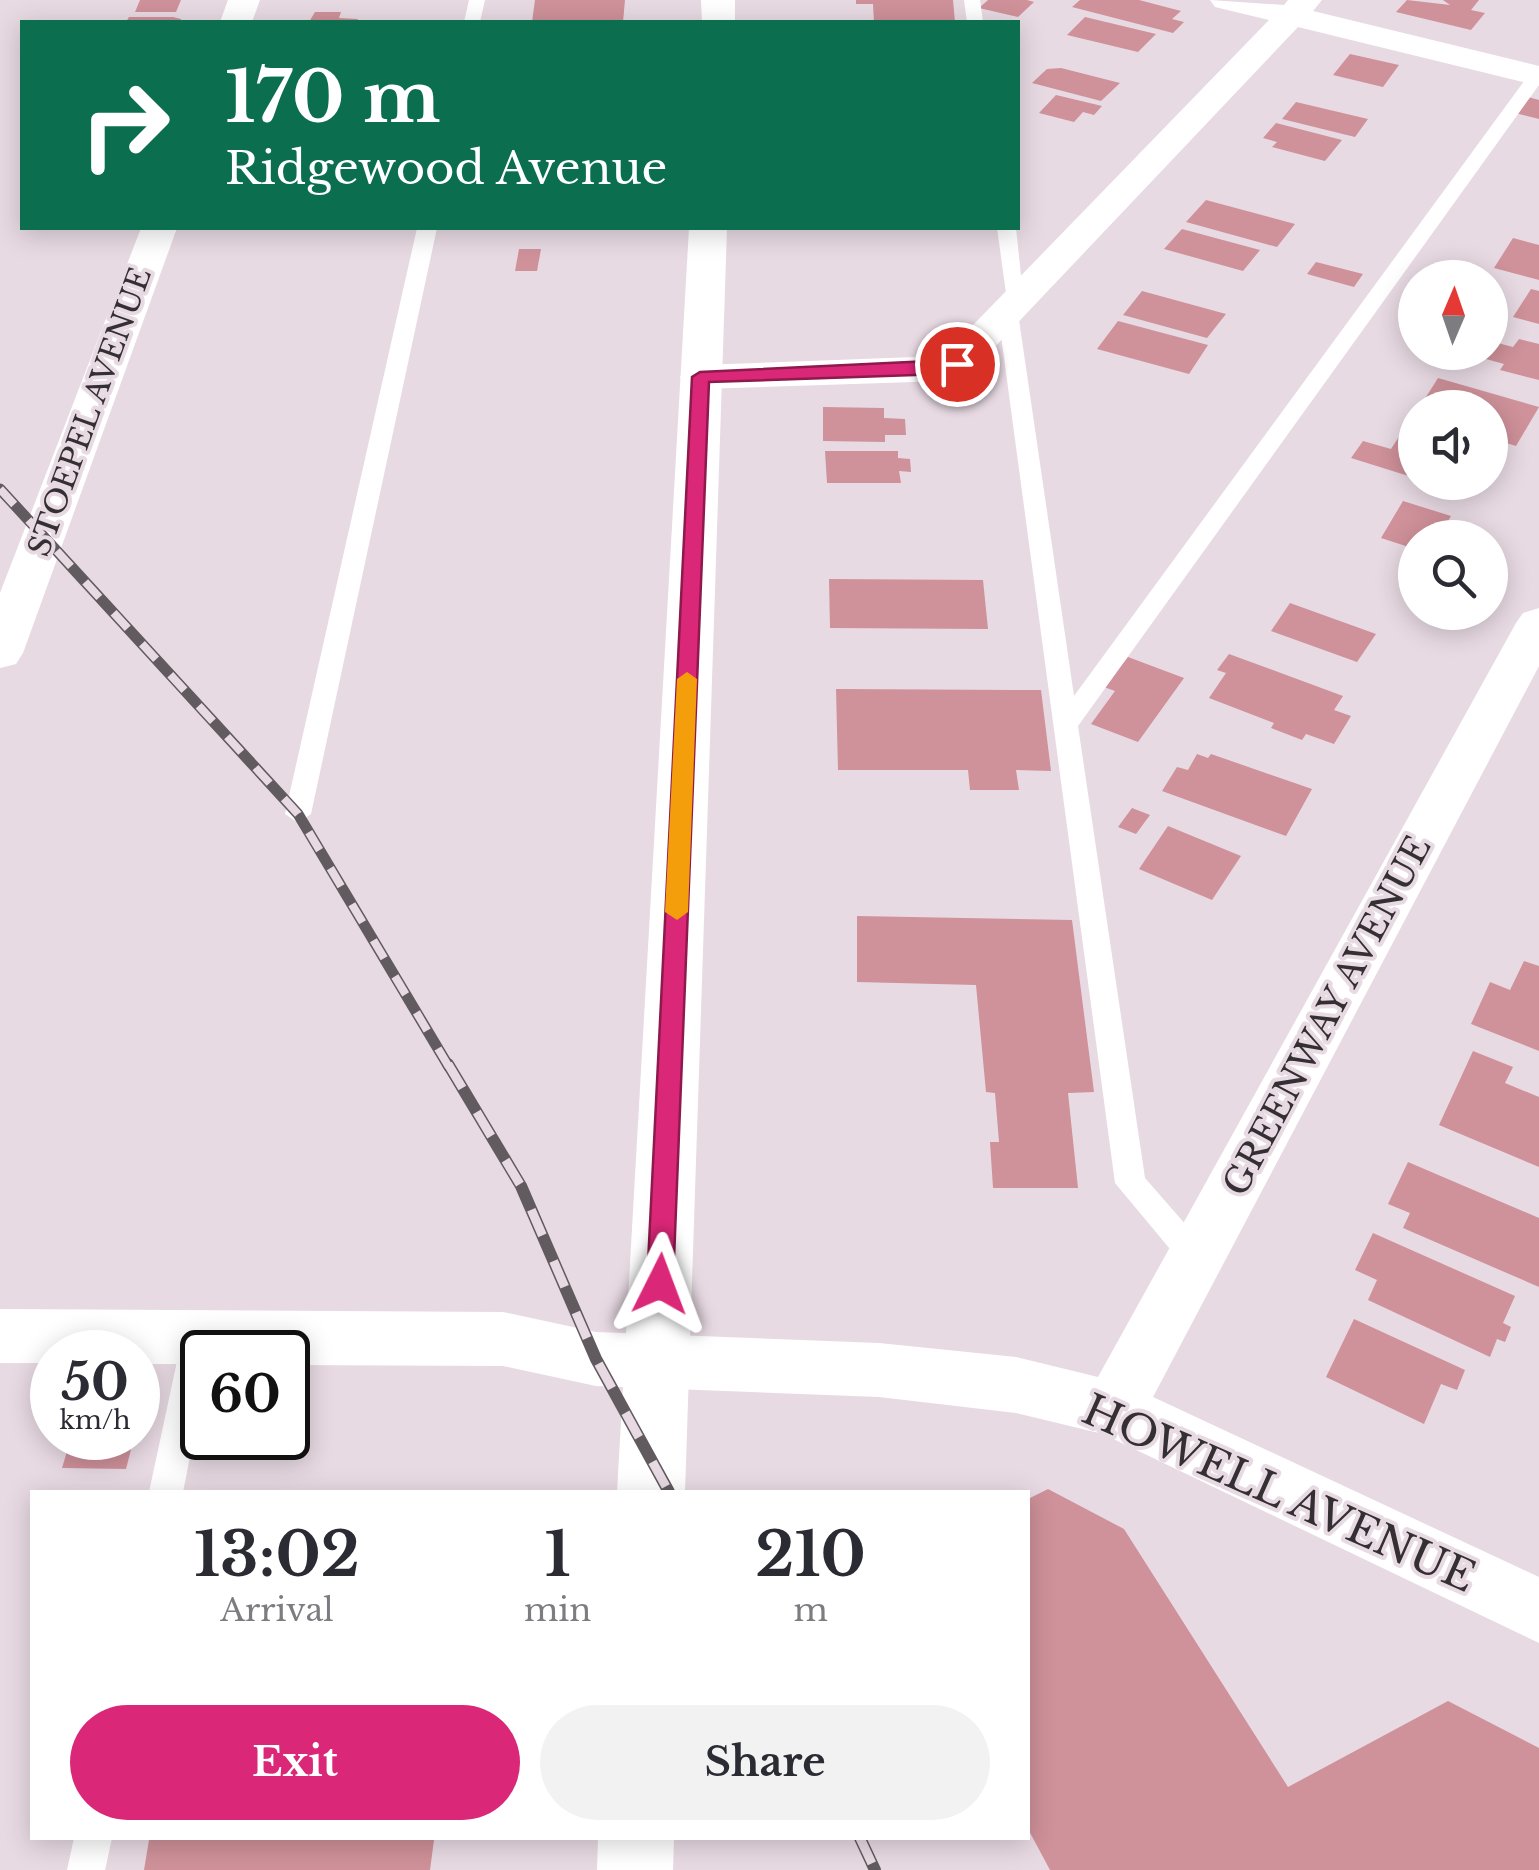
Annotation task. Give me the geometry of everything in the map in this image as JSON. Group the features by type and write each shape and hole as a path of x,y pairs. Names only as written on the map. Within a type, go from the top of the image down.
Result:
{"main road":[{"path":"651,1490 626,1360 708,230"},
{"path":"634,1870 636,1840"}],"street":[{"path":"1226,0 1297,7 1538,74"},
{"path":"700,377 944,369 966,358 1297,7"},
{"name":"STOEPEL AVENUE","path":"0,653 158,230"},
{"name":"GREENWAY AVENUE","path":"1114,1409 1539,623"},
{"name":"HOWELL AVENUE","path":"0,1336 180,1338"},
{"name":"HOWELL AVENUE","path":"310,1338 503,1339 626,1360 879,1370 1016,1385 1114,1409 1539,1611"}],"lane":[{"path":"1065,726 1538,74"},
{"path":"298,814 427,230"},
{"path":"1006,230 1065,726 1130,1183 1196,1258"},
{"path":"166,1490 180,1425"},
{"path":"86,1870 93,1840"}],"building":[{"path":"140,0 181,0 176,12 135,12"},
{"path":"535,0 625,0 623,20 532,20"},
{"path":"856,0 953,0 955,20 874,20 873,4 856,4"},
{"path":"988,0 1034,2 1018,17 979,8"},
{"path":"1080,0 1139,0 1181,11 1172,19 1184,22 1173,33 1072,7"},
{"path":"1407,0 1450,5 1443,0 1479,0 1471,10 1485,13 1471,30 1396,12"},
{"path":"315,12 341,12 339,18 358,19 358,20 310,20"},
{"path":"129,17 181,19 181,20 127,20"},
{"path":"1085,17 1156,34 1138,52 1067,35"},
{"path":"1350,54 1399,65 1383,87 1333,75"},
{"path":"1061,68 1120,83 1101,101 1032,83 1047,69"},
{"path":"1056,95 1102,106 1094,115 1083,112 1074,122 1039,113"},
{"path":"1528,97 1539,100 1539,119 1515,113"},
{"path":"1296,102 1368,119 1355,137 1282,119"},
{"path":"1276,123 1342,140 1325,161 1272,147 1277,142 1263,138"},
{"path":"1206,200 1295,224 1277,247 1186,222"},
{"path":"1182,229 1260,250 1243,271 1164,249"},
{"path":"1513,238 1539,245 1539,280 1508,272 1508,260 1499,260"},
{"path":"519,249 541,249 537,271 515,271"},
{"path":"1316,262 1363,274 1354,287 1307,274"},
{"path":"1531,289 1539,291 1539,324 1513,317"},
{"path":"1142,291 1226,314 1207,338 1123,315"},
{"path":"1118,321 1208,345 1189,374 1097,349"},
{"path":"1519,339 1539,344 1539,380 1500,370 1508,370 1508,346 1513,347"},
{"path":"1438,378 1480,390 1430,390"},
{"path":"1508,398 1539,407 1516,446 1508,444"},
{"path":"823,407 884,408 884,418 905,419 906,435 885,435 885,442 823,441"},
{"path":"1398,438 1398,473 1351,458 1363,441 1391,449"},
{"path":"825,451 898,451 898,458 910,459 911,472 899,471 901,483 827,483"},
{"path":"1403,501 1451,516 1449,520 1398,520 1398,544 1381,538"},
{"path":"829,579 983,580 988,629 830,628"},
{"path":"1290,603 1376,634 1357,662 1271,631"},
{"path":"1229,654 1343,696 1334,710 1351,716 1334,744 1306,734 1302,740 1271,728 1274,723 1209,698 1226,673 1217,670"},
{"path":"1128,657 1184,678 1138,742 1091,724 1115,691 1104,687"},
{"path":"836,689 1041,690 1051,771 1016,770 1019,790 970,790 968,770 838,770"},
{"path":"1197,754 1208,758 1211,754 1312,789 1286,836 1162,791 1177,767 1188,770"},
{"path":"1132,808 1150,815 1136,834 1118,827"},
{"path":"1168,826 1241,856 1212,900 1139,869"},
{"path":"857,916 1072,920 1094,1092 1068,1093 1078,1188 993,1188 990,1142 999,1142 995,1093 986,1092 976,985 857,982"},
{"path":"1524,961 1539,966 1539,1051 1471,1024 1490,982 1510,990"},
{"path":"1473,1051 1513,1067 1505,1083 1539,1097 1539,1167 1439,1125"},
{"path":"1408,1162 1539,1218 1539,1287 1403,1228 1410,1213 1388,1204"},
{"path":"1373,1233 1515,1296 1503,1323 1511,1327 1505,1342 1497,1339 1490,1357 1368,1300 1377,1280 1355,1270"},
{"path":"1354,1319 1465,1370 1457,1390 1441,1384 1424,1424 1326,1377"},
{"path":"64,1460 128,1460 126,1469 62,1468"},
{"path":"1048,1489 1124,1529 1288,1787 1448,1701 1539,1748 1539,1870 1050,1870 1030,1833 1030,1498"},
{"path":"149,1840 434,1840 430,1870 144,1870"}],"railway":[{"path":"0,489 298,814 449,1067"},
{"path":"448,1064 521,1186 596,1359 668,1490"},
{"path":"861,1840 875,1870"}],"slow traffic":[{"path":"677,912 687,679"}],"route":[{"path":"660,1284 700,377 944,369 957,364"}]}
